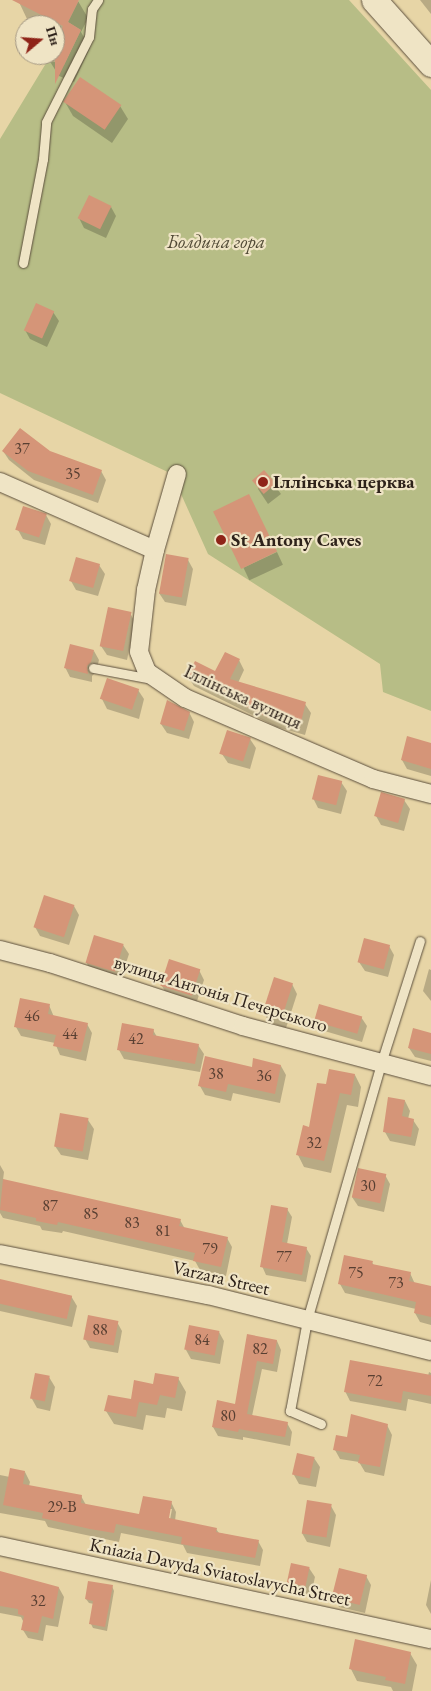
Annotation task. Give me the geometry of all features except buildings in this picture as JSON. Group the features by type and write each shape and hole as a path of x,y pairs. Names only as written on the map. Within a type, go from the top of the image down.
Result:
{"main road":[{"path":"374,0 431,64"}],"street":[{"name":"Іллінська вулиця","path":"177,474 155,550 146,590 139,652 147,672 185,698 373,779 431,794"},
{"path":"0,482 155,550"},
{"name":"вулиця Антонія Печерського","path":"0,950 50,963 243,1026 431,1076"},
{"name":"Varzara Street","path":"0,1254 208,1295 431,1351"},
{"name":"Kniazia Davyda Sviatoslavycha Street","path":"0,1546 431,1639"}],"lane":[{"path":"22,263 43,159 46,122 89,37 92,9 98,0"},
{"path":"93,668 159,681"},
{"path":"321,1424 290,1411 307,1320 381,1063 420,941"}],"green space":[{"name":"Болдина гора","path":"79,0 349,0 431,90 431,711 383,692 380,664 208,554 172,474 0,393 0,139 45,65 65,65 81,30 68,22"}],"place":[{"name":"Іллінська церква","path":"263,482"},
{"name":"St Antony Caves","path":"221,540"}]}
